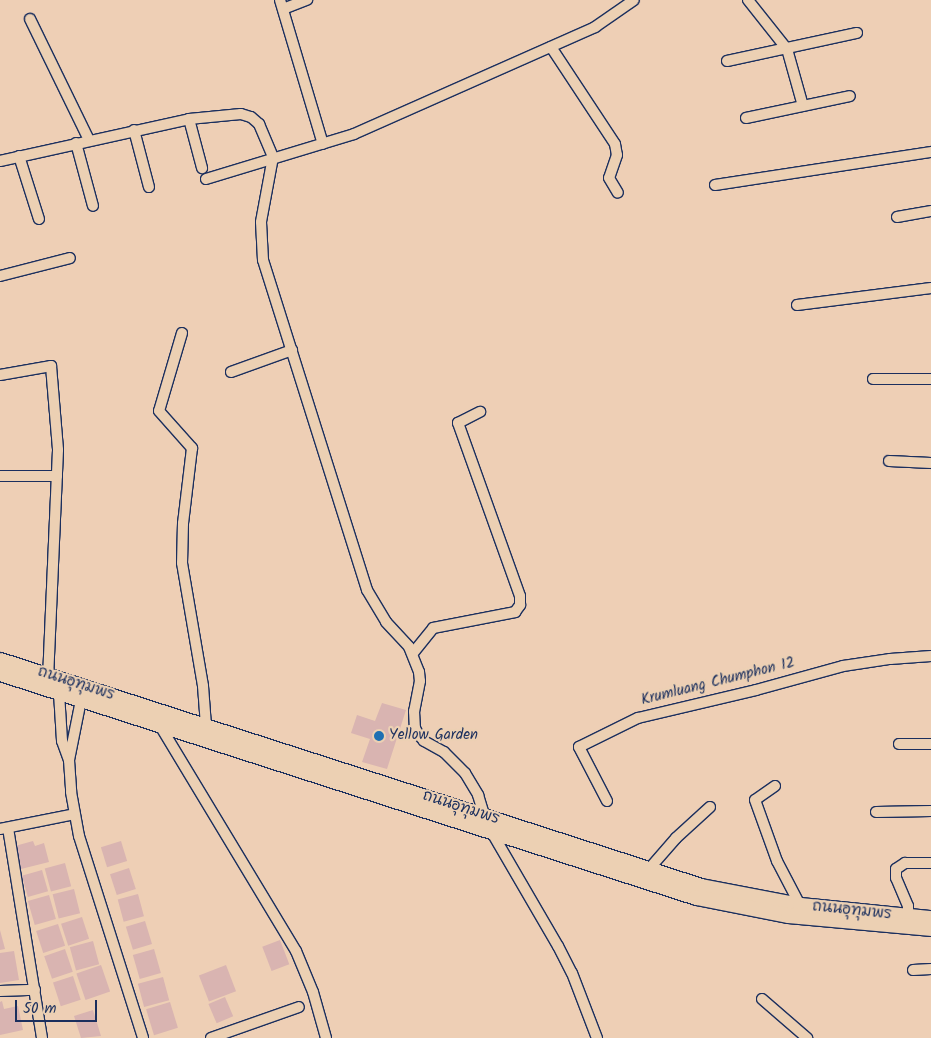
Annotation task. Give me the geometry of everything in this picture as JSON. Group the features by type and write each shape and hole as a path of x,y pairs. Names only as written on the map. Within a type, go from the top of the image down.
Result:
{"street":[{"path":"307,0 282,5 323,144"},
{"path":"206,179 273,157 354,134 608,21 634,0"},
{"path":"748,0 787,49 803,106"},
{"path":"30,19 89,140"},
{"path":"727,61 858,33"},
{"path":"551,47 615,144 617,155 608,178 618,193"},
{"path":"746,118 850,96"},
{"path":"0,161 189,119 241,114 252,117 259,124 273,157 261,222 263,260 367,590 386,622 413,653 420,681 414,711 416,728 424,740 444,752 465,773 478,795 491,831 572,973 597,1038"},
{"path":"189,119 202,168"},
{"path":"134,130 149,186"},
{"path":"76,143 93,206"},
{"path":"715,185 931,152"},
{"path":"20,156 39,219"},
{"path":"897,217 931,212"},
{"path":"0,276 70,258"},
{"path":"797,305 931,288"},
{"path":"182,333 159,411 192,448 183,523 182,563 203,686 206,726"},
{"path":"231,372 292,350"},
{"path":"0,375 51,366 58,450 48,675"},
{"path":"873,378 931,379"},
{"path":"413,653 433,628 515,612 520,606 520,596 458,423 480,412"},
{"path":"889,461 931,463"},
{"path":"0,476 57,476"},
{"name":"Krumluang Chumphon 12","path":"607,801 579,746 638,718 756,690 843,666 890,659 931,656"},
{"name":"ถนนอุทุมพร","path":"0,660 701,886 800,905 931,918"},
{"name":"ถนนอุทุมพร","path":"0,673 696,897 788,915 931,928"},
{"path":"59,693 62,742 69,760 79,836 142,1038"},
{"path":"69,760 81,700"},
{"path":"158,723 296,951 313,992 326,1038"},
{"path":"899,744 931,744"},
{"path":"774,786 755,800 777,861 800,905"},
{"path":"649,869 676,838 710,807"},
{"path":"876,812 931,811"},
{"path":"42,1038 35,990 4,829 75,814"},
{"path":"908,916 908,906 896,878 896,869 905,863 931,863"},
{"path":"913,970 931,969"},
{"path":"0,991 35,990"},
{"path":"762,999 807,1038"},
{"path":"211,1038 299,1007"}],"building":[{"name":"Yellow Garden","path":"382,703 406,710 387,769 362,762 370,739 351,733 357,715 375,721"},
{"path":"33,841 35,846 44,843 49,862 21,869 15,846"},
{"path":"121,841 127,861 107,867 101,847"},
{"path":"65,863 71,886 51,892 45,868"},
{"path":"129,868 136,889 117,895 110,874"},
{"path":"42,870 48,891 28,897 22,876"},
{"path":"74,889 80,913 59,919 53,894"},
{"path":"138,894 144,916 124,922 118,899"},
{"path":"49,895 56,919 35,925 28,901"},
{"path":"82,917 89,939 68,946 61,924"},
{"path":"145,921 152,944 133,950 126,927"},
{"path":"58,924 65,946 43,953 36,931"},
{"path":"0,930 5,949 0,950"},
{"path":"280,940 289,964 272,971 262,947"},
{"path":"93,941 99,964 76,970 70,947"},
{"path":"65,949 73,972 52,979 44,956"},
{"path":"154,949 161,973 140,979 133,955"},
{"path":"14,951 19,980 0,983 0,953"},
{"path":"101,965 110,991 86,1000 76,973"},
{"path":"226,965 236,991 209,1002 199,975"},
{"path":"73,976 81,1000 61,1006 53,982"},
{"path":"163,977 169,1000 144,1007 138,984"},
{"path":"225,997 233,1016 217,1023 208,1004"},
{"path":"2,1001 4,1009 18,1006 23,1030 0,1035 0,1002"},
{"path":"170,1002 178,1028 154,1035 146,1009"},
{"path":"93,1010 101,1036 81,1038 74,1016"}],"place":[{"name":"Yellow Garden","path":"379,736"}]}
